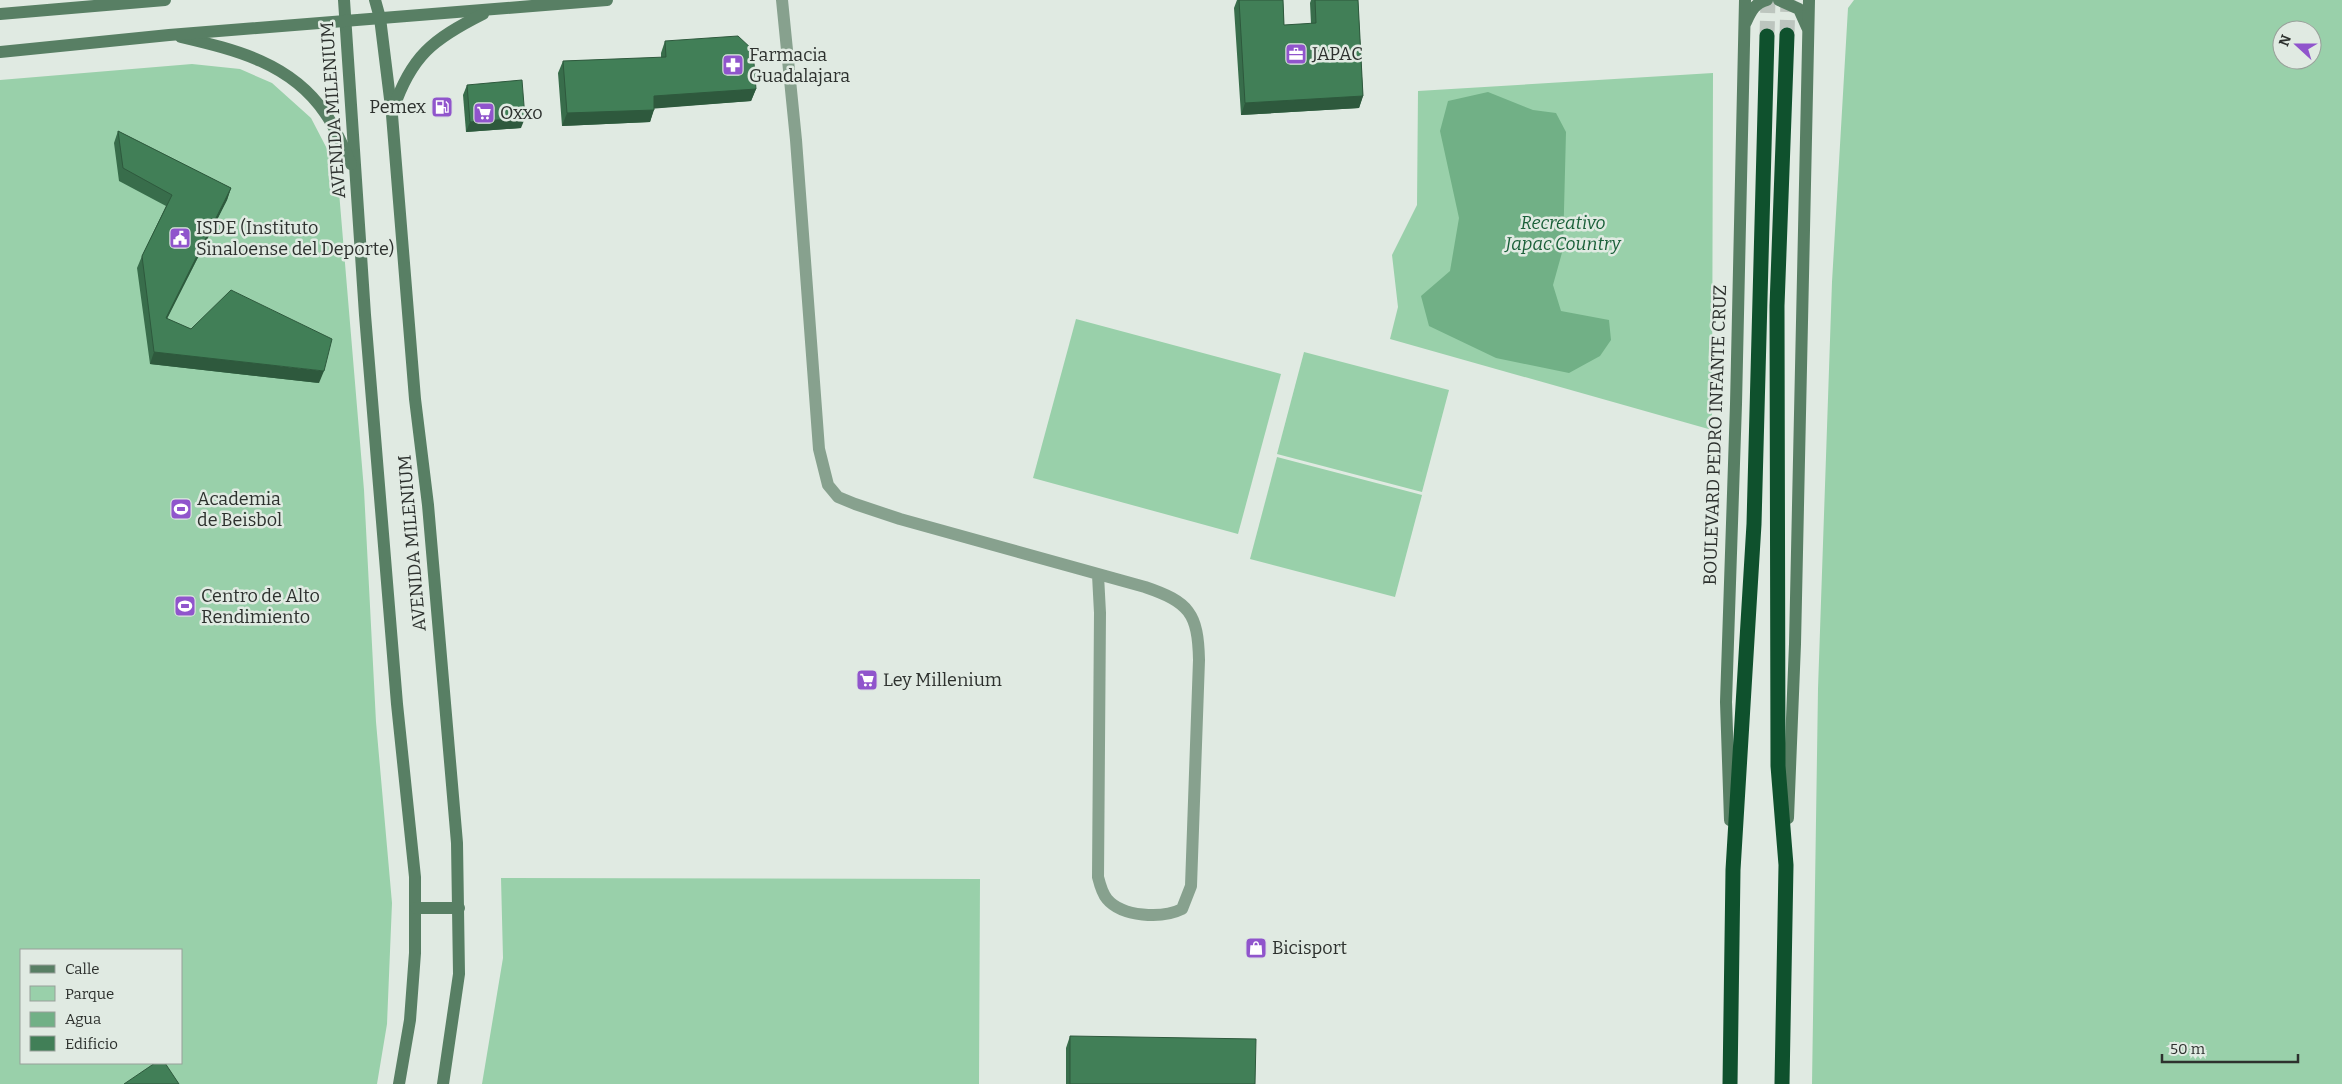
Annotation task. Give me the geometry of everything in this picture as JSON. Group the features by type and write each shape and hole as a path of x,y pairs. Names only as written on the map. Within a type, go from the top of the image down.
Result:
{"highway":[{"path":"1782,1084 1786,865 1778,766 1777,306 1787,34"},
{"name":"BOULEVARD PEDRO INFANTE CRUZ","path":"1730,1084 1733,870 1754,524 1767,36"}],"street":[{"path":"0,14 165,0"},
{"name":"AVENIDA MILENIUM","path":"344,0 354,172 396,694 415,877 415,953 410,1020 399,1084"},
{"name":"AVENIDA MILENIUM","path":"375,0 380,18 392,115 414,399 428,505 437,628 451,756 459,908 459,974 443,1084"},
{"path":"0,52 344,20 607,0"},
{"path":"782,0 796,140 818,450 828,485 838,497 864,507 1163,593 1184,605 1193,620 1198,635 1191,886 1182,909 1175,912 1159,914 1128,912 1116,907 1101,890 1098,877 1100,613 1098,575"},
{"name":"BOULEVARD PEDRO INFANTE CRUZ","path":"1733,870 1726,702 1736,404 1745,0"},
{"path":"1744,25 1752,9 1760,2 1767,0"},
{"path":"1779,0 1799,9 1809,34"},
{"path":"1786,865 1795,644 1809,0"},
{"path":"392,115 403,82 420,56 434,42 452,30 490,10"},
{"path":"169,35 234,50 284,72 313,97 325,113 354,172"},
{"path":"416,908 459,908"}],"green space":[{"path":"1854,0 2342,0 2342,1084 1812,1084 1818,689 1832,282 1848,8"},
{"name":"Centro de Alto Rendimiento","path":"192,64 240,69 272,83 311,118 337,168 364,490 376,722 392,903 387,1024 377,1084 0,1084 0,80"},
{"name":"Recreativo Japac Country","path":"1713,73 1712,430 1390,339 1398,307 1392,255 1417,205 1418,91"},
{"path":"1076,319 1281,374 1238,534 1033,478"},
{"path":"1304,352 1449,390 1422,492 1277,454"},
{"path":"1277,457 1422,495 1395,597 1250,559"},
{"path":"501,878 980,879 979,1084 482,1084 503,958"}],"water":[{"path":"1488,92 1533,110 1556,113 1566,132 1563,249 1553,285 1561,311 1609,320 1611,340 1600,356 1569,373 1496,358 1429,326 1421,296 1450,271 1459,218 1440,131 1448,101"}],"building":[{"path":"1239,0 1283,0 1284,25 1316,23 1315,0 1358,0 1363,96 1245,103"},
{"path":"738,36 753,50 756,89 654,96 654,110 567,113 563,61 666,57 665,41"},
{"path":"522,80 525,118 470,122 467,85"},
{"name":"ISDE (Instituto Sinaloense del Deporte)","path":"118,131 231,188 166,318 191,329 231,290 332,339 324,371 154,352 142,256 172,195 123,168"},
{"path":"1070,1036 1256,1039 1255,1084 1070,1084"},
{"path":"154,1064 166,1064 179,1084 124,1084"}],"tunnel":[{"path":"1767,36 1768,0"},
{"path":"1787,35 1788,0"}],"place":[{"name":"JAPAC","path":"1296,54"},
{"name":"Farmacia Guadalajara","path":"733,65"},
{"name":"Pemex","path":"442,107"},
{"name":"Oxxo","path":"484,113"},
{"name":"ISDE (Instituto Sinaloense del Deporte)","path":"180,238"},
{"name":"Academia de Beisbol","path":"181,509"},
{"name":"Centro de Alto Rendimiento","path":"185,606"},
{"name":"Ley Millenium","path":"867,680"},
{"name":"Bicisport","path":"1256,948"}]}
